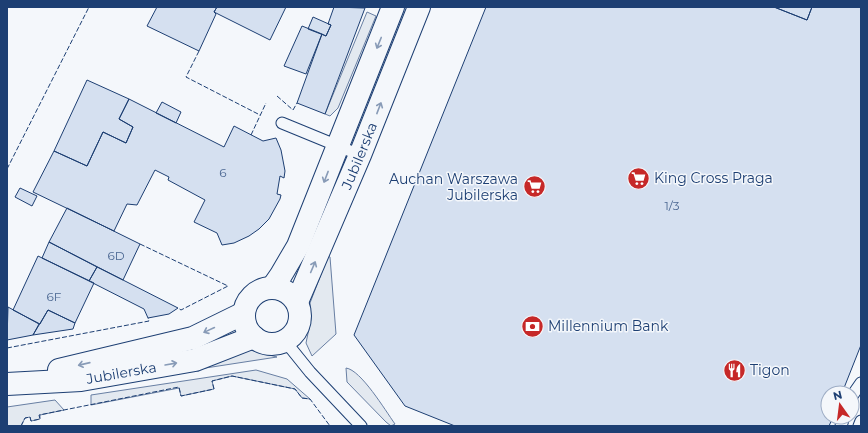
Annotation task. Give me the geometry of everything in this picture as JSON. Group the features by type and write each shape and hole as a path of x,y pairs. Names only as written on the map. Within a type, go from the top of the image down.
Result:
{"street":[{"name":"Jubilerska","path":"272,288 281,276 298,246 393,7"},
{"name":"Jubilerska","path":"297,302 360,155 419,7"},
{"path":"272,288 286,292 297,302 300,311 300,320 297,329 285,342 267,344 254,337 244,320 244,313 249,301 255,294 263,290 272,288"},
{"name":"Jubilerska","path":"7,383 192,338 244,313"},
{"name":"Jubilerska","path":"7,383 81,380 195,360 254,337"}],"lane":[{"path":"282,124 360,155"},
{"path":"285,342 310,372 361,426"},
{"path":"859,426 861,421"}],"shaded area":[{"path":"403,7 410,7 372,100 366,97"},
{"path":"367,12 376,16 338,108 330,116 325,114"},
{"path":"328,256 330,257 336,334 312,356 306,343 311,319 310,303"},
{"path":"250,350 277,357 186,371"},
{"path":"346,368 352,370 359,376 395,424 391,426 386,422 347,382"},
{"path":"256,370 287,379 310,399 302,398 295,389 232,376 212,381 214,389 181,396 179,388 91,405 91,395"},
{"path":"55,400 64,410 40,415 40,419 31,421 30,417 25,418 21,426 7,426 7,407"}],"building":[{"path":"157,7 217,7 214,12 216,14 199,51 147,26"},
{"path":"217,7 286,7 270,40 214,12"},
{"path":"334,7 365,8 325,114 297,103 322,34 326,36 331,25 328,24"},
{"name":"King Cross Praga","path":"486,7 774,7 807,20 812,7 861,7 861,345 845,385 820,385 820,425 829,426 455,426 405,406 354,335"},
{"path":"774,7 812,7 807,20"},
{"path":"313,17 331,25 326,36 308,29"},
{"path":"302,26 322,34 306,74 284,66"},
{"path":"87,80 129,99 119,119 133,127 126,143 103,132 87,166 54,151"},
{"path":"129,99 224,147 234,126 263,141 276,138 281,150 285,171 284,178 280,176 277,194 281,195 280,199 269,219 249,236 234,243 222,245 217,233 194,222 205,200 168,180 169,177 155,170 137,205 127,204 114,231 33,192 54,151 87,166 103,132 126,143 133,127 119,119"},
{"path":"162,102 181,112 176,123 156,113"},
{"path":"20,188 37,196 32,206 15,197"},
{"path":"67,208 140,244 123,280 49,242"},
{"path":"49,242 97,267 89,281 42,258"},
{"path":"38,256 94,283 75,323 48,310 40,324 13,310"},
{"path":"97,267 178,308 169,314 148,318 144,309 89,281"},
{"path":"8,307 39,324 33,335 7,340"},
{"path":"48,310 75,323 73,329 33,335"}],"fence":[{"path":"7,169 89,7"},
{"path":"199,51 186,77 260,115"},
{"path":"277,96 293,110 297,103"},
{"path":"251,135 266,103"},
{"path":"140,244 228,286 181,310 178,308"},
{"path":"7,348 149,321 148,318"},
{"path":"21,426 25,418 30,417 31,421 40,419 39,415 179,387 181,396 214,389 212,381 232,376 295,389 302,398 310,399 330,426"}],"place":[{"name":"King Cross Praga","path":"639,178"},
{"name":"Auchan Warszawa Jubilerska","path":"534,187"},
{"name":"Millennium Bank","path":"533,326"},
{"name":"Tigon","path":"734,370"}]}
